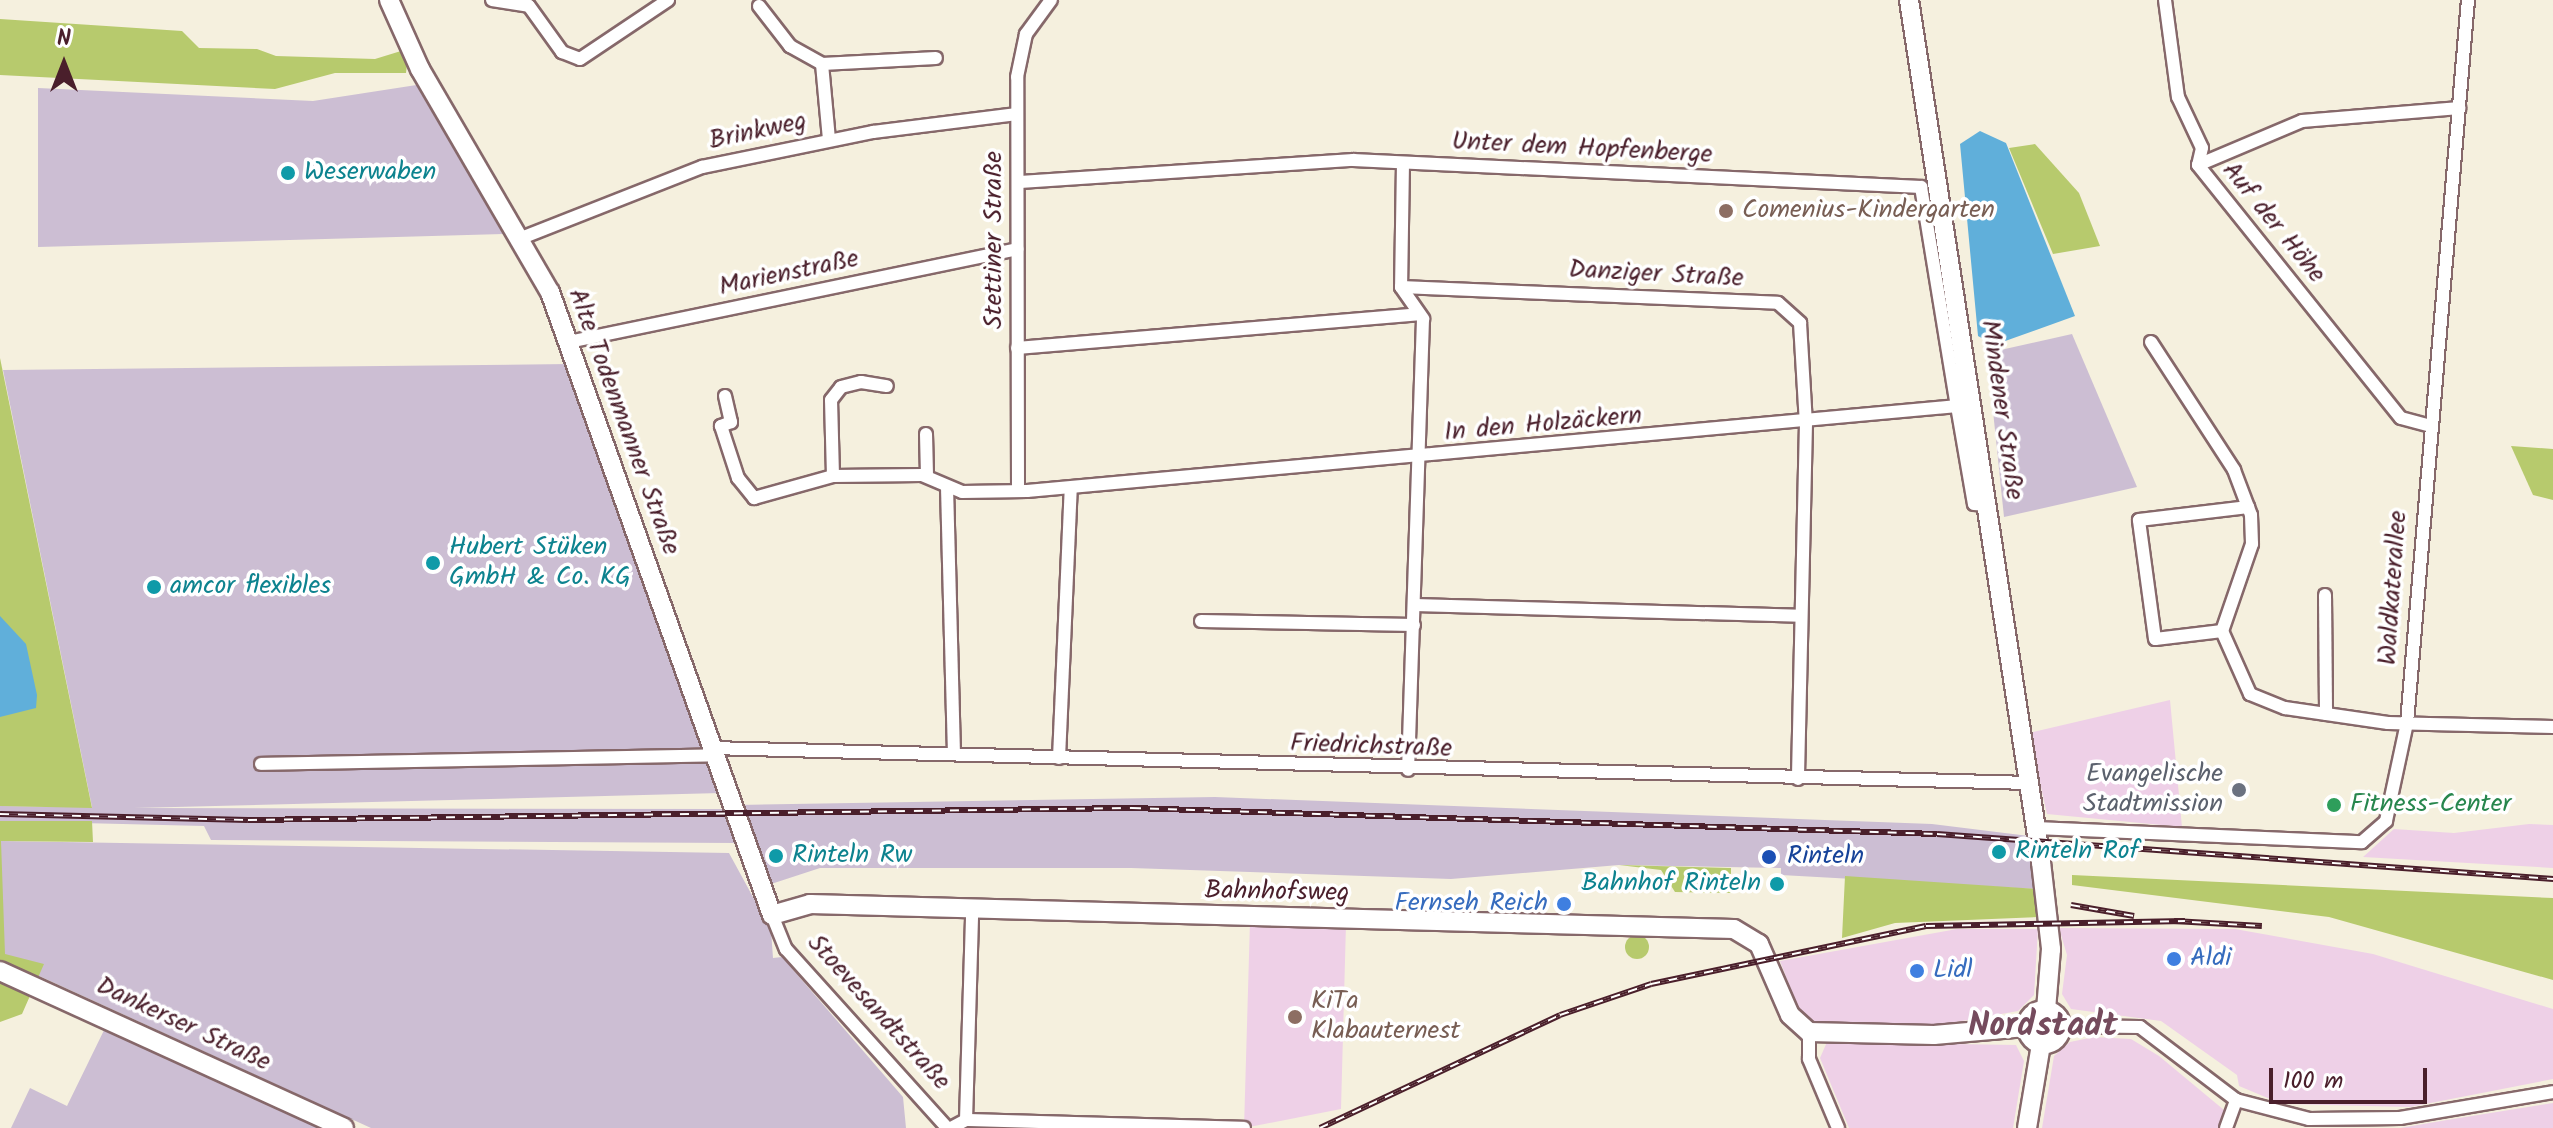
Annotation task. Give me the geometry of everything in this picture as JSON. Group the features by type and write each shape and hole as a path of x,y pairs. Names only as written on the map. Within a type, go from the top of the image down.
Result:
{"street":[{"name":"Alte Todenmanner Straße","path":"389,0 519,239 569,342 712,751"},
{"path":"492,0 529,6 562,52 580,59 668,0"},
{"name":"Stettiner Straße","path":"1018,489 1019,59 1051,0"},
{"name":"Mindener Straße","path":"1909,0 2036,828 2051,949 2046,1010"},
{"name":"Auf der Höhe","path":"2165,0 2182,112 2202,148 2198,165 2401,418 2430,426"},
{"name":"Waldkaterallee","path":"2036,828 2362,842 2386,821 2407,723 2468,0"},
{"path":"759,6 790,46 822,64 936,58"},
{"path":"822,64 829,139"},
{"path":"2198,165 2302,121 2459,108"},
{"name":"Brinkweg","path":"519,239 655,181 829,139 1017,114"},
{"path":"1403,163 1401,287 1419,314 1421,457 1408,770"},
{"name":"Unter dem Hopfenberge","path":"1020,182 1403,163 1921,187 1957,406"},
{"name":"Marienstraße","path":"569,342 1017,249"},
{"name":"Danziger Straße","path":"1401,287 1778,303 1800,323 1806,423 1798,779"},
{"path":"1017,348 1419,314"},
{"path":"2151,342 2234,470 2248,507 2252,544 2222,631 2250,694 2326,714 2407,723 2553,727"},
{"path":"833,476 831,400 841,387 861,382 887,386"},
{"path":"725,396 731,422 721,426 738,478 754,498 833,476 927,476 947,487 954,754"},
{"path":"1957,406 1974,504 1988,505"},
{"name":"In den Holzäckern","path":"947,487 1071,488 1806,423 1957,406"},
{"path":"926,434 927,476"},
{"path":"1059,758 1071,488"},
{"path":"2222,631 2155,639 2139,520 2248,507"},
{"path":"2325,595 2326,714"},
{"path":"1415,605 1800,616"},
{"path":"1201,621 1414,625"},
{"name":"Friedrichstraße","path":"261,764 712,751 954,754 1408,770 2029,783"},
{"name":"Stoevesandtstraße","path":"712,751 786,949 949,1128"},
{"name":"Bahnhofsweg","path":"772,915 810,904 972,912 1719,928 1752,936 1767,960 1790,1015 1809,1032"},
{"path":"966,1120 972,912"},
{"name":"Dankerser Straße","path":"0,971 344,1128"},
{"path":"2026,1027 2035,1012 2046,1010 2061,1026 2140,1027 2236,1100 2309,1119 2375,1119 2553,1092"},
{"path":"2041,1044 2055,1040 2061,1026"},
{"path":"1838,1128 1809,1059 1809,1032 1934,1035 2026,1027"},
{"path":"2026,1027 2041,1044"},
{"path":"2027,1128 2041,1044"},
{"path":"2226,1128 2236,1100"},
{"path":"949,1128 966,1120 1244,1128"}],"shaded area":[{"path":"423,84 503,234 38,247 38,88 313,101"},
{"path":"2072,334 2137,487 2004,517 1987,353"},
{"path":"570,364 721,793 134,808 722,809 735,843 211,840 204,826 0,821 0,806 92,807 3,370"},
{"path":"2170,700 2182,827 2047,814 2029,733"},
{"path":"1215,797 1932,824 2029,836 2036,889 1781,875 1781,868 1619,865 1451,879 1131,868 820,868 765,886 738,805"},
{"path":"2529,824 2553,825 2553,868 2363,857 2394,829 2454,833"},
{"path":"1,841 729,853 771,930 773,958 782,957 903,1097 906,1128 371,1128 0,958"},
{"name":"KiTa Klabauternest","path":"1250,921 1346,924 1341,1109 1244,1128"},
{"path":"2059,928 2235,929 2373,954 2553,1009 2553,1079 2410,1107 2282,1104 2239,1086 2237,1075 2161,1021 2071,1009 2062,994 2067,955"},
{"path":"1957,929 2038,929 2034,995 2018,1011 1934,1026 1815,1022 1799,1011 1780,961"},
{"path":"109,1020 329,1128 11,1128 30,1088 67,1106"},
{"path":"2094,1037 2131,1039 2159,1056 2224,1110 2220,1128 2042,1128 2054,1056 2070,1042"},
{"path":"1827,1042 2016,1045 2024,1061 2013,1128 1849,1128 1820,1058"},
{"path":"2553,1103 2553,1128 2400,1128 2447,1120"}],"green space":[{"path":"0,19 182,31 199,48 257,49 276,56 375,59 401,51 408,55 406,73 335,73 275,89 0,75"},
{"path":"2035,144 2079,193 2100,246 2053,254 2009,148"},
{"path":"0,358 92,808 0,806"},
{"path":"2511,446 2553,449 2553,500 2533,495"},
{"path":"0,821 92,821 93,842 1,841 5,954 44,964 22,1014 0,1022"},
{"path":"1619,865 1731,868 1731,893 1675,892 1661,870"},
{"path":"2072,875 2553,898 2553,980 2329,917 2072,885"},
{"path":"1845,876 2036,889 2039,917 1895,923 1842,938"},
{"path":"1637,935 1646,938 1649,947 1646,956 1637,959 1628,956 1625,947 1628,938"}],"water":[{"path":"1980,131 2006,143 2075,316 1994,345 1978,336 1960,144"},
{"path":"0,616 26,644 37,695 36,708 0,717"}],"railway":[{"path":"0,814 248,820 1132,808 1937,834 2553,879"},
{"path":"2071,905 2134,916"},
{"path":"2174,921 2262,926"},
{"path":"1320,1128 1560,1015 1651,984 1926,926 2185,921"}],"place":[{"name":"Weserwaben","path":"288,173"},
{"name":"Comenius-Kindergarten","path":"1726,211"},
{"name":"Hubert Stüken GmbH & Co. KG","path":"433,563"},
{"name":"amcor flexibles","path":"154,587"},
{"name":"Evangelische Stadtmission","path":"2239,790"},
{"name":"Fitness-Center","path":"2334,805"},
{"name":"Rinteln Rof","path":"1999,852"},
{"name":"Rinteln Rw","path":"776,856"},
{"name":"Rinteln","path":"1769,857"},
{"name":"Bahnhof Rinteln","path":"1777,884"},
{"name":"Fernseh Reich","path":"1564,904"},
{"name":"Aldi","path":"2174,959"},
{"name":"Lidl","path":"1917,971"},
{"name":"KiTa Klabauternest","path":"1295,1017"}],"district":[{"name":"Nordstadt","path":"2043,1027"}]}
